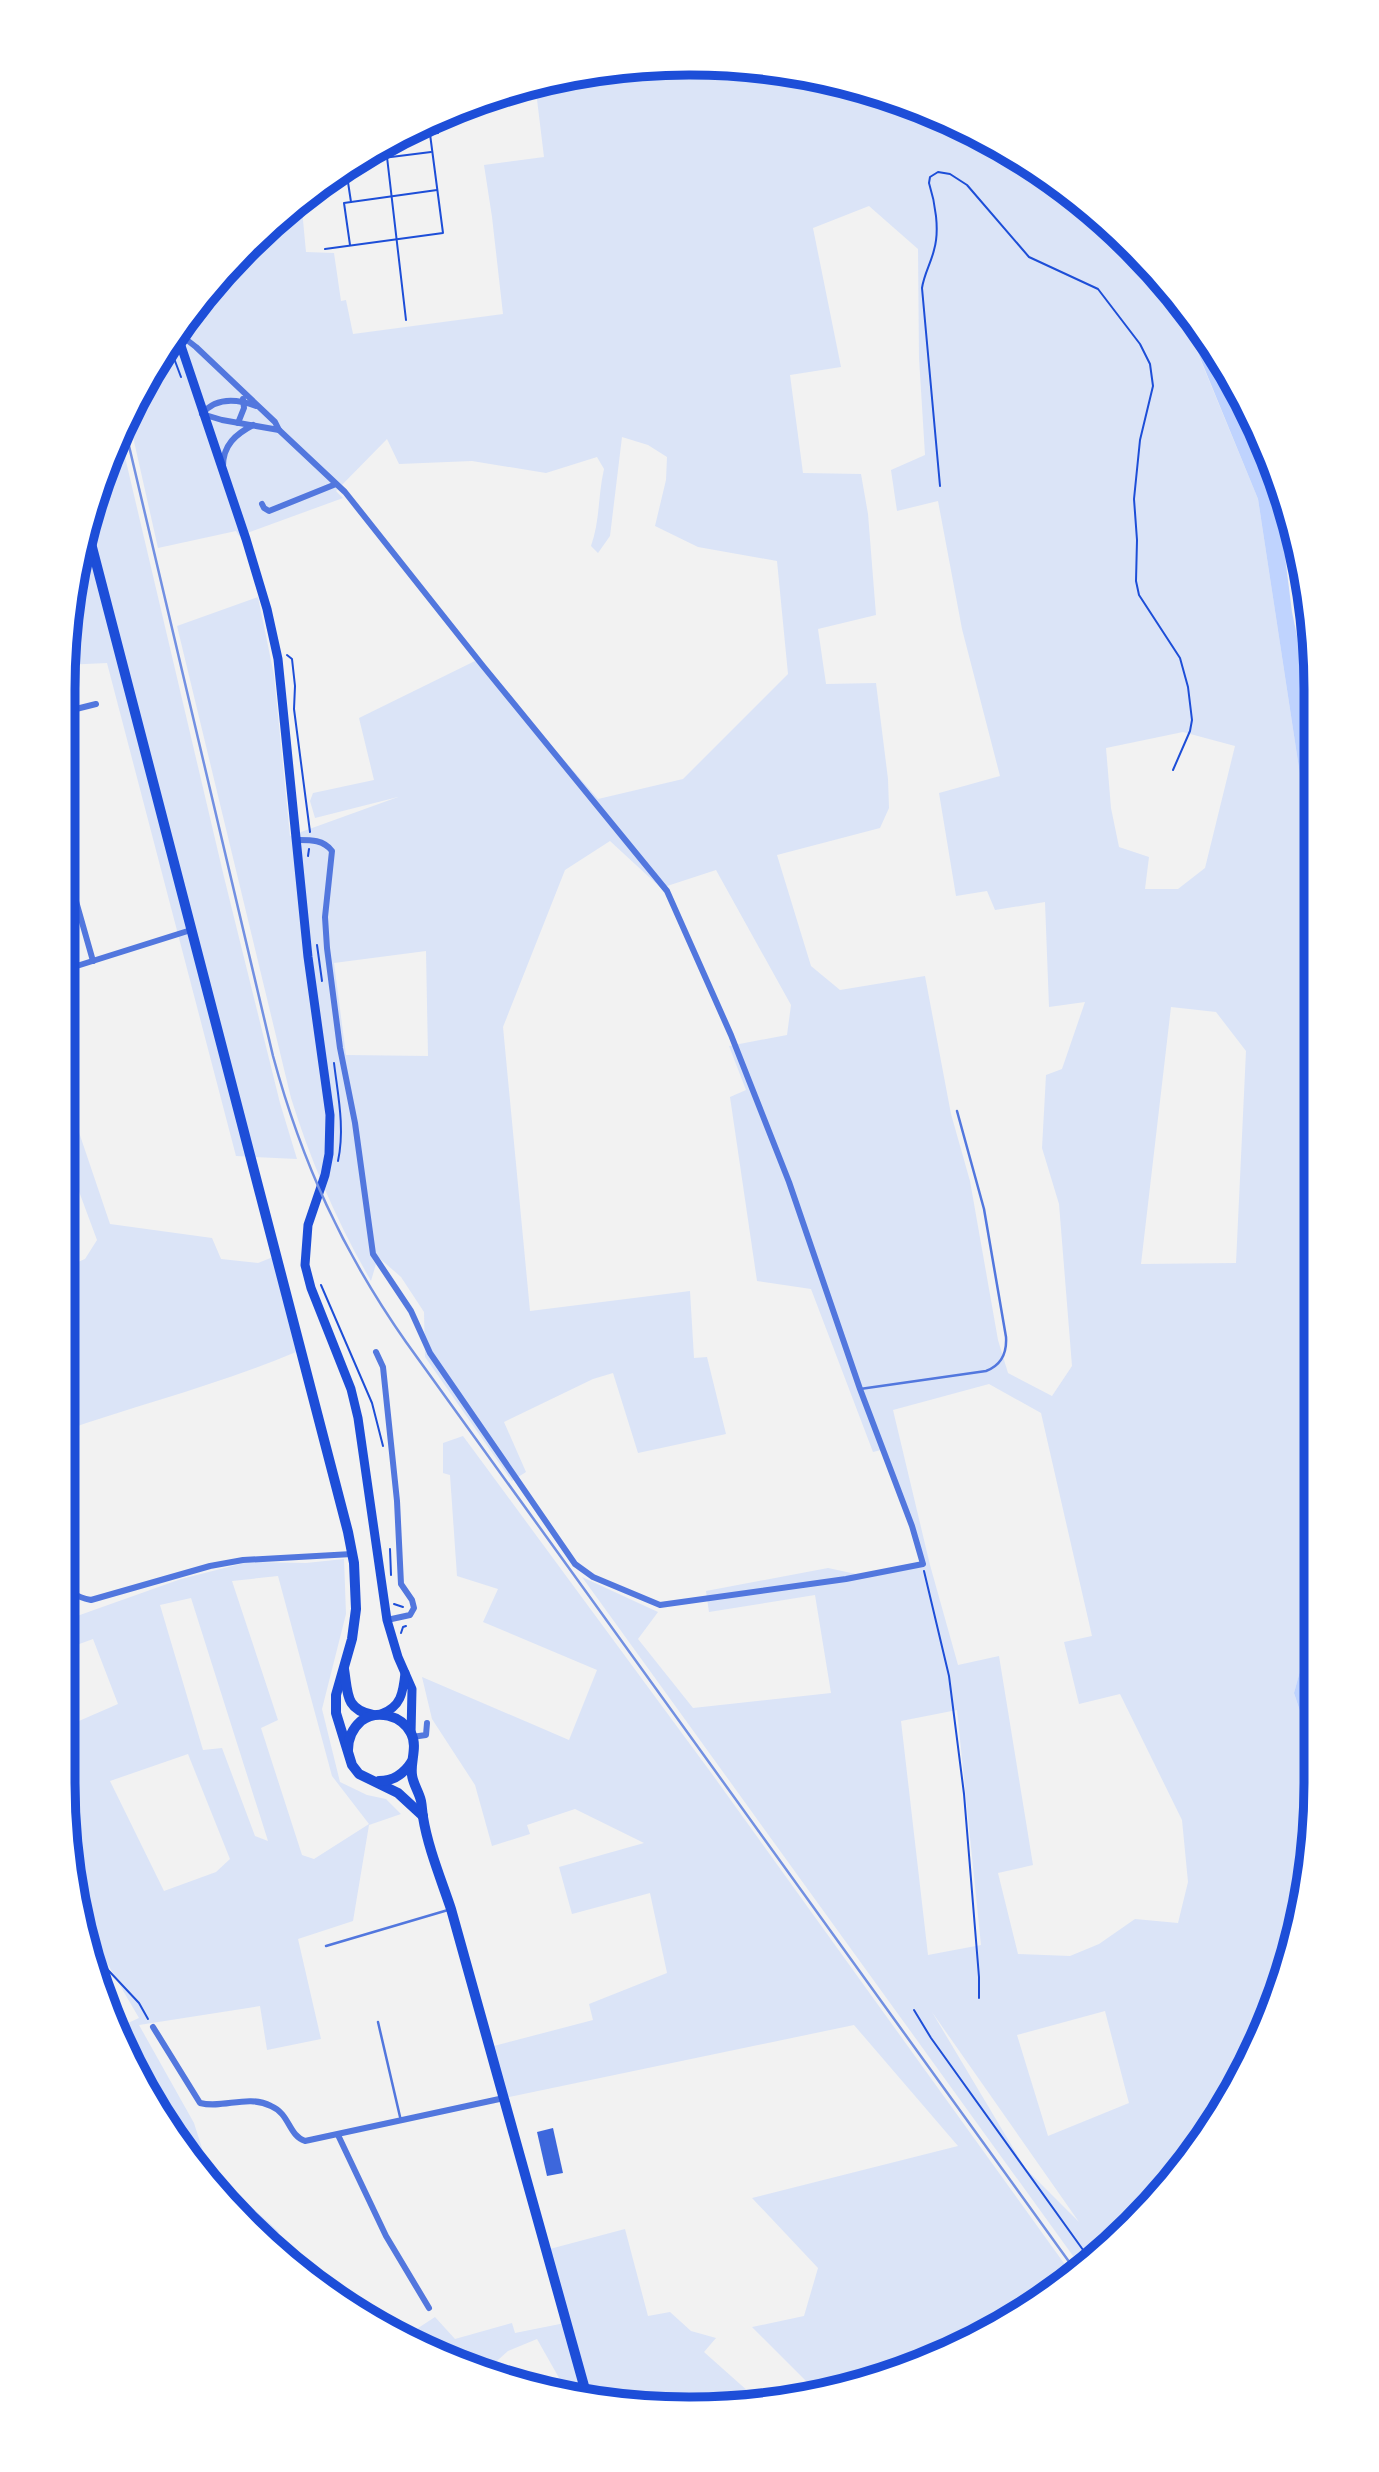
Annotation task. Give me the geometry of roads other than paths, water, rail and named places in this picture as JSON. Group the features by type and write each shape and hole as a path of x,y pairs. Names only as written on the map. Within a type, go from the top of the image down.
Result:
{"main road":[{"path":"181,346 263,597 278,659 295,840 331,1136 325,1174 311,1213 305,1251 307,1276 355,1406 387,1620 412,1689 414,1753 411,1773 422,1803 423,1816 584,2387"},
{"path":"92,548 352,1554 356,1609 352,1639 336,1695 336,1713 352,1765 359,1774 369,1780 390,1780 399,1776 412,1761"},
{"path":"344,1669 348,1696 353,1706 364,1714 394,1717 404,1724 412,1735"},
{"path":"348,1754 348,1741 353,1729 362,1720 391,1711 398,1704 405,1673"},
{"path":"378,1781 398,1793 423,1816"}],"street":[{"path":"184,340 275,422 279,430 336,484 667,891 731,1035 784,1170 860,1389 912,1526 923,1564 749,1594 660,1605 593,1577 575,1564 430,1353 411,1311 373,1254 327,948 325,917 331,850 326,843 319,841 295,840"},
{"path":"238,423 244,408 241,390"},
{"path":"202,414 215,403 244,402 258,407"},
{"path":"202,414 279,430"},
{"path":"223,471 223,458 230,442 253,425"},
{"path":"262,504 269,511 336,484"},
{"path":"75,709 96,704"},
{"path":"75,898 93,961"},
{"path":"75,967 191,930"},
{"path":"376,1352 383,1367 397,1501 401,1584 414,1608 410,1615 387,1620"},
{"path":"75,1596 92,1600 102,1598 210,1566 243,1560 352,1554"},
{"path":"412,1735 426,1735 427,1723"},
{"path":"153,2027 200,2103 208,2105 244,2100 260,2101 281,2112 296,2137 300,2139 310,2141 504,2098"},
{"path":"338,2135 386,2236 429,2308"}],"lane":[{"path":"860,1389 986,1370 996,1367 1004,1354 1006,1337 984,1209 957,1111"},
{"path":"326,1946 451,1909"},
{"path":"378,2022 401,2121"}],"water":[{"path":"1191,335 1240,418 1257,454 1281,524 1292,612 1303,664 1304,801 1258,499"},
{"path":"1304,1656 1304,1723 1294,1693"}],"railway":[{"path":"128,441 273,1056 311,1170 344,1240 406,1342 1071,2264"}]}
